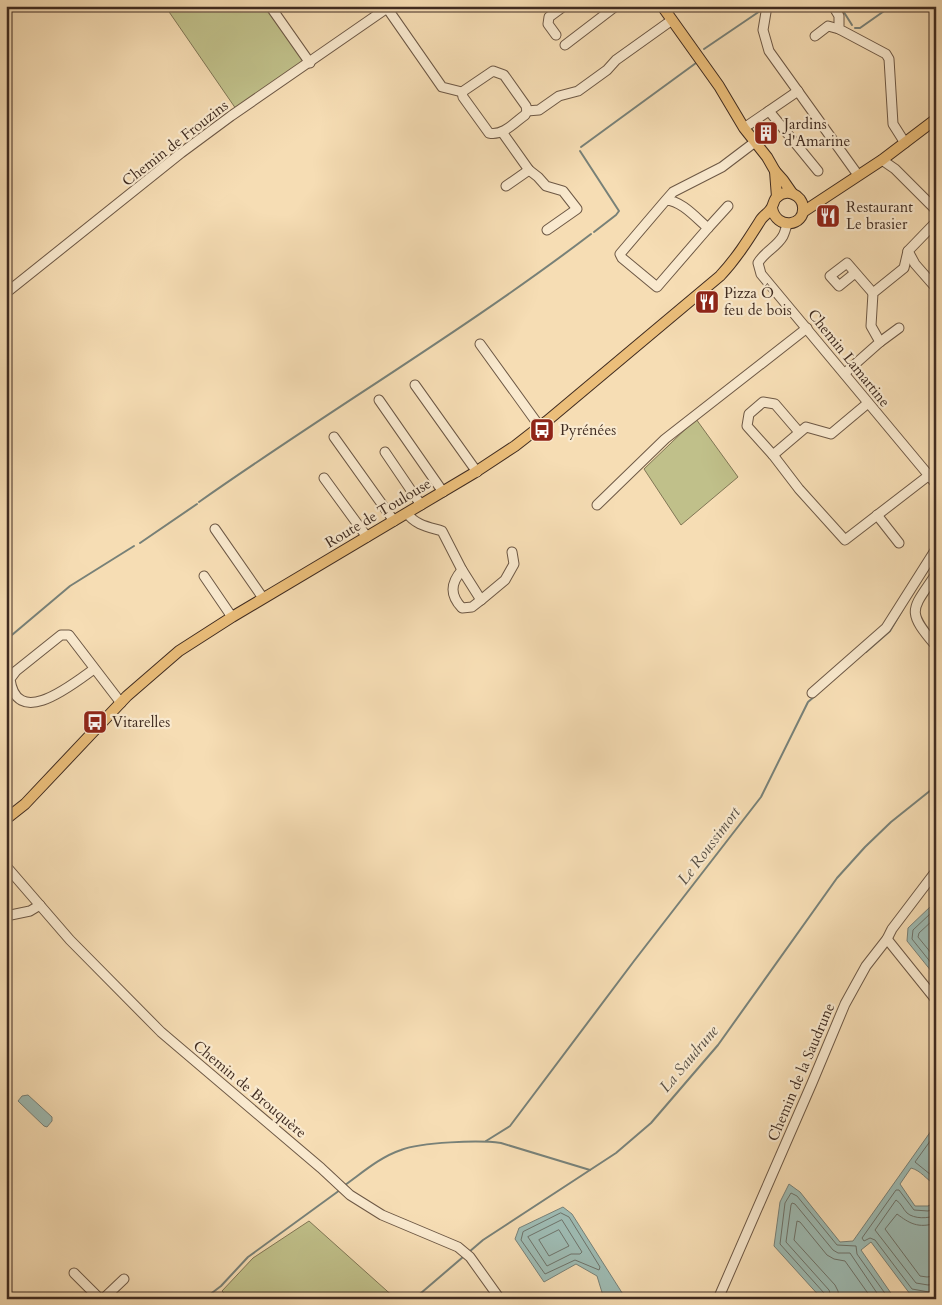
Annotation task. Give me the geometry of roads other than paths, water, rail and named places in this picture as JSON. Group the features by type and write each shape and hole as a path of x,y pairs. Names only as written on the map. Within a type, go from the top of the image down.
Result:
{"main road":[{"path":"662,6 718,86 744,128 792,193 801,201 809,202 822,198"},
{"path":"775,171 777,197 774,201 774,213 782,223 795,222 803,212 822,198 882,160 936,120"},
{"path":"777,197 792,193"},
{"path":"801,201 803,212"},
{"name":"Route de Toulouse","path":"6,819 25,804 120,703 179,651 263,598 477,472 540,427 720,276 736,258 759,221 774,213"}],"street":[{"path":"270,6 310,63"},
{"path":"556,35 548,24 549,17 564,6"},
{"path":"565,45 616,6"},
{"path":"833,6 839,16 839,28"},
{"path":"389,7 442,86 462,92"},
{"name":"Chemin de Frouzins","path":"6,293 181,153 231,116 389,7"},
{"path":"767,8 763,30 769,51 858,175"},
{"path":"527,111 539,110 559,96 578,91 607,70 616,60 672,20"},
{"path":"815,36 828,26 839,28 886,54 889,59 893,124 905,143"},
{"path":"493,71 504,75 526,106 527,111 525,115 502,132 489,133 463,97 462,92 493,71"},
{"path":"744,128 798,91"},
{"path":"770,111 818,171"},
{"path":"502,132 529,170 546,186 563,191 577,209 547,230"},
{"path":"728,206 657,287 622,258 620,254 673,192 722,167 755,142"},
{"path":"892,153 895,169"},
{"path":"882,160 895,169 936,210"},
{"path":"506,186 529,170"},
{"path":"678,204 677,199 680,189"},
{"path":"666,200 673,200 708,228"},
{"path":"873,293 904,268 908,251 936,222"},
{"name":"Chemin Lamartine","path":"788,224 779,242 761,257 758,263 761,274 936,484"},
{"path":"908,251 915,264 936,288"},
{"path":"855,273 873,293 871,326 880,342"},
{"path":"596,505 664,439 807,328"},
{"path":"845,373 899,328"},
{"path":"480,344 540,427"},
{"path":"415,385 477,472"},
{"path":"379,400 443,492"},
{"path":"799,432 775,404 763,402 749,414 747,426 773,455 799,489 845,540 928,476"},
{"path":"773,455 806,427 830,434 868,403"},
{"path":"334,437 394,521"},
{"path":"386,452 421,505"},
{"path":"324,478 367,538"},
{"path":"407,513 417,523 442,531 462,570 481,600"},
{"path":"877,515 899,543"},
{"path":"215,529 263,598"},
{"path":"812,693 886,628 936,549"},
{"path":"462,570 456,577 452,587 455,600 462,608 472,607 505,580 514,564 512,552"},
{"path":"936,574 914,606 916,618 922,630 936,646"},
{"path":"204,576 232,617"},
{"path":"94,669 51,697 38,702 28,704 11,691 10,680 16,671 62,635 69,635 120,703"},
{"name":"Chemin de Brouquère","path":"6,866 70,940 161,1032 321,1168 350,1195 382,1215 458,1247 470,1257 500,1299"},
{"name":"Chemin de la Saudrune","path":"718,1299 845,1004 866,966 936,871"},
{"path":"6,916 30,911 40,905"},
{"path":"887,939 936,1000"},
{"path":"74,1274 102,1299 124,1279"}],"water":[{"path":"931,906 936,908 936,977 907,941 908,928"},
{"path":"28,1095 52,1117 52,1121 47,1127 18,1101 22,1096"},
{"path":"936,1124 936,1185 911,1168 900,1184 915,1206 928,1206 936,1202 936,1293 932,1297 910,1294 871,1242 861,1250 895,1299 822,1299 774,1246 780,1202 789,1184 800,1192 840,1242 853,1241"},
{"path":"563,1207 572,1214 626,1299 604,1299 597,1276 576,1264 544,1282 515,1239 519,1228"}],"waterway":[{"path":"840,6 852,25"},
{"path":"704,49 763,9"},
{"path":"855,28 860,28 887,9"},
{"path":"581,147 696,63"},
{"path":"580,151 619,211 594,232"},
{"path":"199,502 495,304 591,234"},
{"path":"140,543 197,504"},
{"path":"6,640 70,586 134,546"},
{"name":"Le Roussimort","path":"866,652 890,631 903,609"},
{"name":"Le Roussimort","path":"486,1141 510,1126 761,797 808,702 815,696"},
{"name":"La Saudrune","path":"469,1252 483,1240 616,1153 651,1123 718,1045 837,878 891,822 936,786"},
{"path":"345,1185 393,1153 410,1147 450,1142 501,1143 590,1170"},
{"path":"204,1299 221,1286 248,1257 340,1190"},
{"name":"La Saudrune","path":"414,1299 463,1257"}],"place":[{"name":"Jardins d'Amarine","path":"766,133"},
{"name":"Restaurant Le brasier","path":"828,216"},
{"name":"Pizza Ô feu de bois","path":"707,302"},
{"name":"Pyrénées","path":"542,430"},
{"name":"Vitarelles","path":"95,722"}]}
